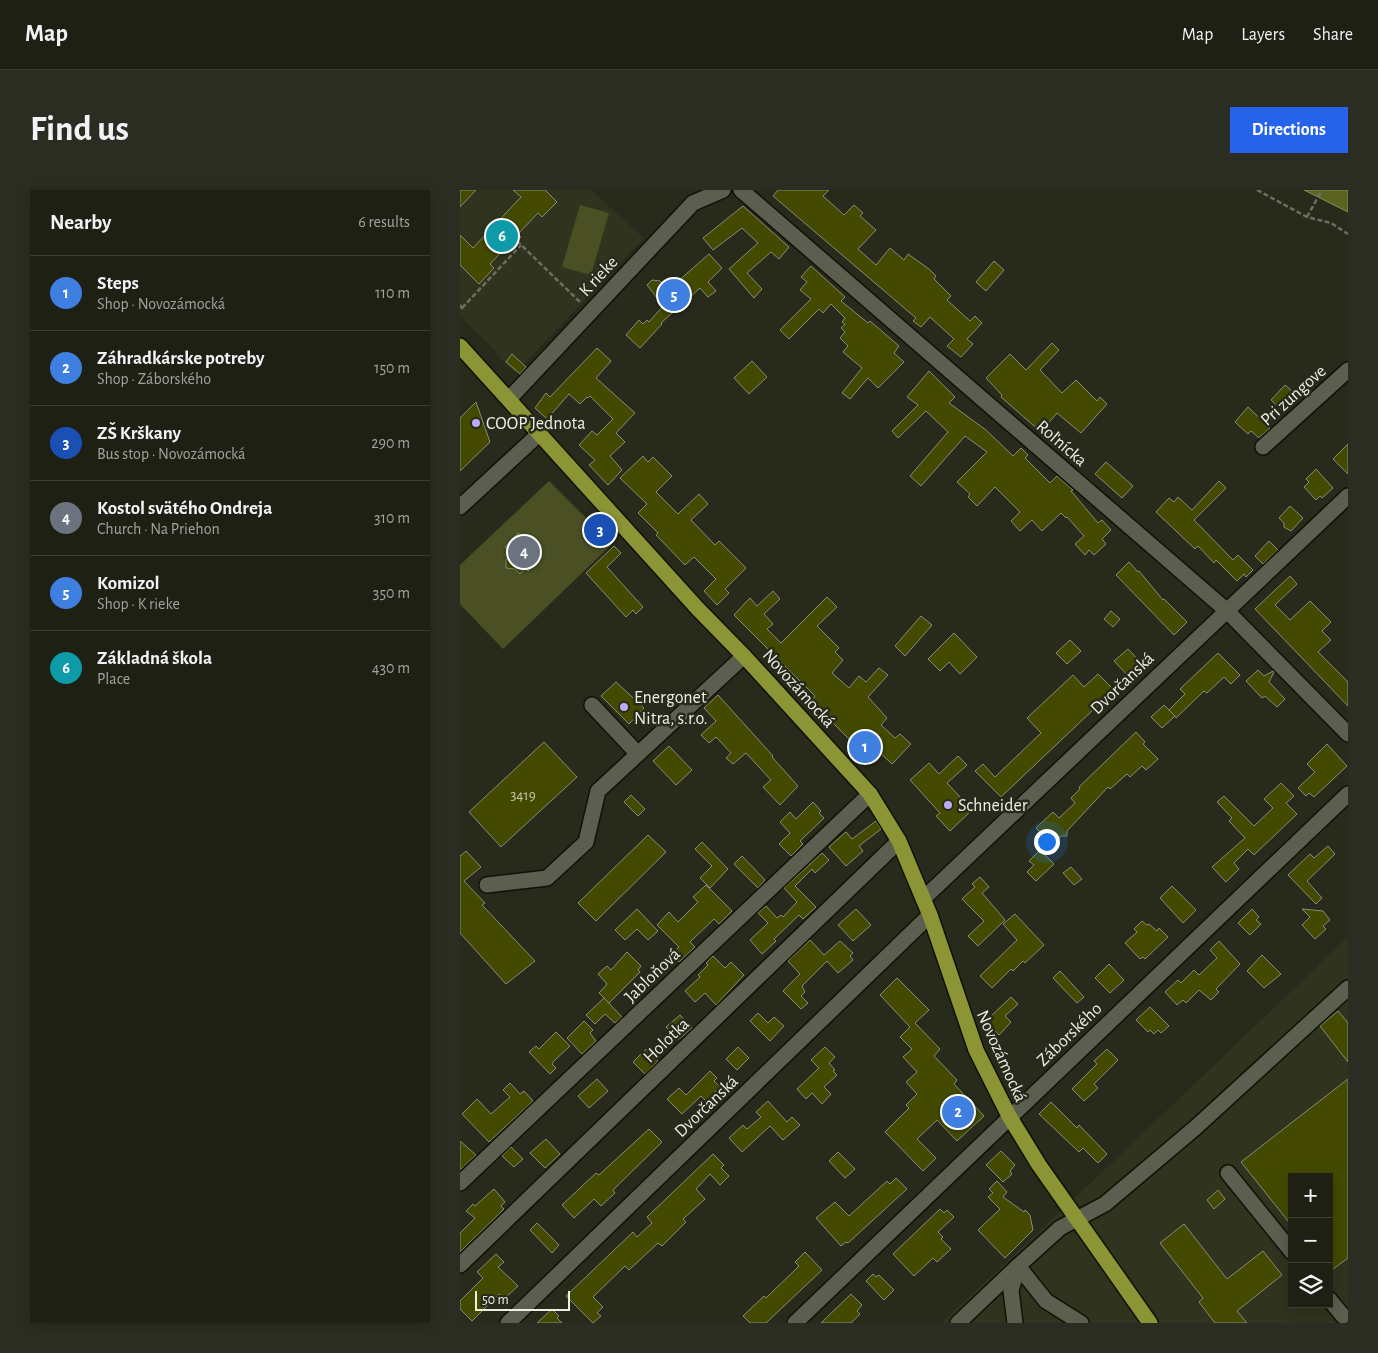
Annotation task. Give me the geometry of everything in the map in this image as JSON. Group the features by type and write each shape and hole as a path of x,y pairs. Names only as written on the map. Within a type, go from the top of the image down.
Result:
{"main road":[{"name":"Novozámocká","path":"460,346 698,609 744,656 870,794 899,841 930,916 976,1050 1009,1116 1039,1165 1150,1323"}],"street":[{"name":"K rieke","path":"509,399 693,203 724,190"},
{"name":"Roľnícka","path":"741,190 1226,610 1348,734"},
{"name":"Pri zungove","path":"1263,447 1348,370"},
{"path":"460,507 540,433"},
{"name":"Dvorčanská","path":"923,899 1348,496"},
{"path":"487,885 547,878 586,842 598,791 744,656"},
{"path":"592,705 637,753"},
{"name":"Jabloňová","path":"460,1183 870,794"},
{"name":"Záborského","path":"795,1323 1009,1116 1348,794"},
{"name":"Holotka","path":"460,1265 899,841"},
{"name":"Dvorčanská","path":"508,1323 930,916"},
{"path":"958,1323 1060,1228 1105,1204 1187,1135 1348,988"},
{"path":"1228,1173 1288,1247"},
{"path":"1015,1323 1011,1291 1018,1266"},
{"path":"1018,1266 1046,1301 1081,1323"},
{"path":"1333,1305 1342,1317"}],"path":[{"path":"1257,190 1308,217 1331,223 1348,234"},
{"path":"1308,217 1322,190"},
{"path":"518,241 590,312"},
{"path":"461,307 521,245"}],"shaded area":[{"path":"460,190 591,190 644,238 523,365 512,355 506,362 517,372 512,370 495,353 496,351 460,316"},
{"path":"1304,190 1348,190 1348,212"},
{"path":"580,205 609,213 591,275 562,267"},
{"path":"549,481 612,544 503,649 460,604 460,565"},
{"path":"1348,937 1348,1323 941,1323 1116,1159"}],"building":[{"path":"460,190 476,190 460,207"},
{"path":"513,190 545,190 557,202 542,217 538,213 518,234 521,237 513,246 510,243 490,264 494,268 479,284 460,265 460,235 473,248 521,197"},
{"path":"778,190 829,190 823,196 844,215 854,205 863,213 860,216 876,230 858,249 876,265 890,248 904,260 908,254 929,269 936,276 934,279 951,296 947,300 970,321 975,316 982,323 967,339 973,344 961,357 947,346 954,339 930,317 921,327 913,321 916,318 773,196"},
{"path":"743,206 789,247 779,259 771,252 747,273 762,289 754,298 729,269 758,243 742,228 713,250 703,238"},
{"path":"709,254 722,268 708,282 716,291 708,297 700,288 661,323 640,348 626,335 639,320 643,324 647,320 649,322 663,306 647,285 652,280 660,281 668,290"},
{"path":"994,261 1004,270 986,291 976,282"},
{"path":"811,266 845,297 841,301 868,323 870,321 899,346 894,353 904,362 878,388 868,378 850,399 842,393 862,368 843,352 848,346 840,338 845,332 841,328 845,324 842,322 845,318 831,304 823,313 819,309 789,339 780,330 811,299 800,290 807,282 801,277"},
{"path":"1052,343 1059,350 1040,370 1062,393 1076,380 1097,401 1100,397 1107,404 1081,433 1057,413 1041,432 1001,397 1002,395 986,378 1010,354 1026,370"},
{"path":"597,348 611,361 596,378 635,413 616,433 625,442 610,456 622,470 608,485 589,465 595,460 579,445 592,431 597,435 613,419 590,396 580,404 569,394 547,419 535,408 546,393 550,397"},
{"path":"512,354 526,367 520,374 506,362"},
{"path":"752,361 767,377 749,394 734,378"},
{"path":"929,371 955,397 949,403 986,430 1013,456 1021,448 1028,455 1025,458 1050,483 1057,476 1073,490 1071,491 1098,523 1102,520 1111,530 1102,539 1106,544 1094,555 1089,550 1085,555 1075,544 1084,536 1061,513 1042,531 1032,520 1020,531 1011,521 1020,512 995,487 977,506 968,497 970,494 957,482 987,452 965,436 921,486 910,476 948,432 926,411 898,438 892,431 918,405 907,397"},
{"path":"1285,385 1298,396 1283,411 1271,400"},
{"path":"476,402 490,442 460,471 460,418"},
{"path":"1248,407 1270,428 1259,438 1251,431 1248,434 1235,422"},
{"path":"1348,444 1348,474 1333,459"},
{"path":"643,456 648,462 653,457 672,476 656,492 678,514 699,494 708,504 691,520 715,545 719,541 746,568 725,589 729,593 717,605 704,591 716,579 694,557 685,565 656,535 658,533 638,513 647,504 620,478"},
{"path":"1106,462 1133,486 1122,498 1095,474"},
{"path":"1316,469 1333,488 1322,498 1320,496 1316,500 1304,487 1309,482 1306,479"},
{"path":"1219,481 1226,488 1194,520 1233,560 1238,555 1253,570 1246,577 1244,574 1237,581 1216,560 1214,563 1198,546 1195,549 1156,512 1169,498 1174,502 1178,497 1192,510"},
{"path":"1290,506 1303,518 1291,531 1284,527 1284,523 1279,518"},
{"path":"518,533 528,542 533,536 539,546 535,550 542,557 528,571 525,568 520,574 515,569 506,568 506,560 512,554 505,547"},
{"path":"1269,541 1278,550 1263,564 1255,556"},
{"path":"614,546 621,553 607,567 643,607 636,614 633,610 626,617 586,573"},
{"path":"1129,562 1163,600 1187,622 1174,635 1116,575"},
{"path":"1290,576 1297,584 1275,605 1290,620 1310,601 1331,622 1322,631 1331,640 1318,652 1348,682 1348,706 1255,609"},
{"path":"773,591 780,599 764,614 773,624 767,629 781,643 827,597 837,607 817,626 839,648 835,652 843,660 832,673 849,688 859,676 866,682 879,668 888,675 868,697 887,718 881,725 895,738 900,734 911,744 892,764 875,748 873,750 870,748 864,754 811,701 815,696 734,615 750,598 757,606"},
{"path":"1111,611 1120,619 1113,627 1104,619"},
{"path":"921,616 932,625 905,656 895,646"},
{"path":"954,633 977,657 960,674 949,662 940,671 928,659"},
{"path":"1070,640 1081,651 1067,664 1056,653"},
{"path":"1128,649 1145,667 1132,680 1114,661"},
{"path":"1218,653 1240,675 1231,684 1224,677 1207,693 1204,691 1176,718 1169,710 1185,694 1180,689"},
{"path":"1258,670 1264,676 1274,672 1269,682 1285,699 1277,707 1265,696 1262,698 1246,681"},
{"path":"1098,674 1114,690 1001,797 975,771 983,764 995,777 1041,733 1027,718 1073,675 1084,687"},
{"path":"616,682 644,708 629,724 601,696"},
{"path":"718,695 798,786 780,805 763,787 771,780 746,753 733,764 726,758 731,753 716,737 709,743 701,735 716,721 704,708"},
{"path":"1164,705 1175,716 1162,728 1151,717"},
{"path":"1136,732 1145,742 1143,744 1158,759 1146,770 1142,766 1130,777 1127,774 1110,789 1108,787 1067,831 1067,836 1061,836 1052,845 1036,828 1053,812 1059,818 1075,803 1071,798 1080,789 1079,787"},
{"path":"544,742 577,777 501,847 469,812"},
{"path":"1327,744 1347,766 1314,797 1309,793 1306,796 1298,788 1315,772 1307,764"},
{"path":"669,746 692,770 676,785 653,761"},
{"path":"958,756 967,765 947,783 972,810 950,831 936,816 940,813 910,780 929,763 939,774"},
{"path":"1281,783 1294,796 1286,803 1297,814 1254,855 1248,849 1234,863 1239,869 1226,882 1212,867 1245,838 1229,821 1232,818 1217,802 1224,796 1254,826 1273,808 1264,799"},
{"path":"631,795 645,809 638,816 624,802"},
{"path":"813,802 824,818 800,841 803,844 791,856 779,844 790,833 780,822 790,812 796,819"},
{"path":"876,821 881,829 859,846 863,851 846,866 829,847 846,832 852,839"},
{"path":"648,835 666,852 596,921 578,903"},
{"path":"702,842 728,869 710,888 700,878 712,866 695,849"},
{"path":"1328,846 1335,854 1307,881 1322,898 1316,904 1288,875 1310,854 1314,858"},
{"path":"1040,850 1054,864 1036,881 1027,872 1034,865 1029,861"},
{"path":"466,851 481,867 464,881 485,903 482,905 535,961 506,984 460,933 460,856"},
{"path":"822,853 829,860 815,873 812,869 795,886 816,907 803,919 799,915 774,939 776,941 762,954 750,940 768,923 758,913 766,906 777,918 781,915 783,917 797,902 784,888"},
{"path":"742,856 765,880 758,888 734,864"},
{"path":"1071,867 1082,879 1074,885 1063,873"},
{"path":"980,877 989,887 982,893 1005,920 978,946 968,936 984,921 962,899 975,887 972,884"},
{"path":"706,885 732,911 719,924 714,919 690,942 695,947 679,962 671,954 679,947 657,925 669,912 678,922 698,902 693,897"},
{"path":"1172,886 1196,910 1183,923 1160,898"},
{"path":"637,909 658,931 648,940 637,929 625,940 615,930"},
{"path":"856,909 871,925 853,941 838,925"},
{"path":"1252,909 1259,917 1256,920 1261,924 1250,935 1238,923"},
{"path":"1302,909 1323,911 1330,920 1323,926 1326,929 1315,939 1302,925 1310,917"},
{"path":"1015,914 1044,945 1025,963 1023,961 1013,971 1011,969 992,988 980,976 1017,940 1003,924"},
{"path":"1142,921 1157,931 1159,928 1168,937 1145,959 1143,957 1140,959 1125,943 1137,932 1134,929"},
{"path":"810,940 824,955 840,941 853,953 850,956 853,960 838,973 827,961 802,986 805,992 801,996 808,1003 801,1009 783,991 800,974 788,961"},
{"path":"1219,941 1240,964 1216,989 1219,992 1211,1000 1199,990 1186,1003 1183,1000 1177,1005 1165,992 1178,980 1181,983 1194,970 1199,975 1217,958 1210,950"},
{"path":"627,952 641,966 638,970 640,972 609,1003 599,993 607,984 598,974 607,966 611,970"},
{"path":"1262,955 1281,974 1264,988 1247,971"},
{"path":"713,956 725,968 731,962 744,975 716,1005 705,993 695,1002 685,991 700,977 698,975 708,965 706,963"},
{"path":"1109,964 1124,980 1110,993 1095,978"},
{"path":"1060,971 1084,997 1077,1003 1053,978"},
{"path":"897,978 929,1010 915,1023 940,1049 934,1056 957,1080 954,1084 984,1116 957,1141 937,1120 917,1139 936,1158 923,1171 885,1132 909,1108 906,1105 917,1094 906,1082 917,1072 903,1057 912,1049 900,1037 910,1027 880,995"},
{"path":"1011,997 1018,1004 1005,1016 1011,1022 999,1035 986,1021"},
{"path":"604,998 622,1017 615,1023 605,1014 595,1024 586,1015"},
{"path":"1150,1007 1169,1026 1161,1033 1158,1030 1154,1034 1150,1030 1148,1032 1136,1020"},
{"path":"1338,1011 1348,1023 1348,1062 1320,1026"},
{"path":"758,1013 768,1023 774,1017 784,1026 770,1041 750,1021"},
{"path":"680,1015 692,1028 678,1040 666,1027"},
{"path":"584,1021 593,1030 590,1033 596,1041 582,1054 567,1038"},
{"path":"556,1032 570,1046 554,1061 552,1064 556,1068 550,1074 529,1052 536,1046 539,1049"},
{"path":"738,1047 749,1058 737,1070 726,1059"},
{"path":"825,1047 835,1057 829,1063 837,1075 824,1087 831,1094 822,1104 812,1093 806,1099 797,1089 819,1068 811,1060"},
{"path":"646,1049 658,1061 645,1074 633,1062"},
{"path":"1107,1049 1118,1060 1094,1084 1098,1088 1084,1101 1072,1089 1097,1064 1094,1061"},
{"path":"710,1071 717,1078 714,1081 720,1087 706,1101 701,1096 682,1114 667,1099 679,1088 686,1095"},
{"path":"597,1079 608,1091 589,1108 578,1096"},
{"path":"1348,1079 1348,1258 1333,1269 1333,1173 1288,1173 1288,1221 1241,1162"},
{"path":"510,1083 520,1094 524,1091 533,1101 489,1142 462,1114 477,1099 491,1114 510,1097 503,1090"},
{"path":"768,1101 787,1122 792,1117 800,1125 783,1140 770,1126 742,1152 729,1138 743,1125 747,1129 761,1117 756,1112"},
{"path":"1051,1102 1077,1128 1079,1125 1107,1154 1098,1163 1083,1148 1079,1152 1039,1114"},
{"path":"649,1129 662,1142 613,1190 615,1193 601,1206 594,1199 574,1218 562,1205 596,1173 599,1175"},
{"path":"546,1139 560,1154 545,1168 530,1153"},
{"path":"460,1141 476,1155 460,1170"},
{"path":"511,1147 523,1159 514,1167 502,1156"},
{"path":"1001,1151 1015,1165 1010,1171 1012,1174 1003,1182 986,1165"},
{"path":"838,1152 855,1169 845,1178 829,1161"},
{"path":"713,1154 724,1165 721,1168 729,1176 720,1185 710,1174 696,1189 705,1199 683,1219 686,1222 662,1246 658,1243 629,1270 625,1266 593,1297 603,1307 597,1313 601,1316 593,1323 566,1296 633,1232 637,1237 652,1223 647,1217"},
{"path":"896,1178 907,1189 848,1243 846,1242 841,1246 816,1218 835,1202 849,1216 887,1181 890,1184"},
{"path":"997,1181 1007,1192 1003,1197 1030,1215 1033,1230 1005,1258 978,1230 1000,1209 988,1197 993,1193 989,1189"},
{"path":"494,1189 505,1202 501,1206 504,1209 460,1252 460,1233 475,1218 466,1211 473,1204 475,1206"},
{"path":"1218,1190 1225,1199 1214,1209 1207,1200"},
{"path":"940,1209 944,1213 947,1210 954,1217 938,1232 943,1237 941,1239 951,1249 937,1262 933,1258 914,1276 893,1254"},
{"path":"537,1223 559,1245 552,1253 530,1230"},
{"path":"1184,1224 1227,1279 1263,1251 1282,1275 1237,1311 1247,1323 1215,1323 1199,1302 1203,1298 1160,1243"},
{"path":"805,1252 822,1270 766,1323 750,1323 743,1316 764,1296 766,1298 799,1266 795,1262"},
{"path":"496,1254 504,1262 498,1267 518,1286 504,1299 499,1294 472,1321 460,1309 460,1301 483,1278 477,1272"},
{"path":"873,1274 876,1277 879,1275 894,1290 884,1300 866,1281"},
{"path":"851,1294 862,1305 857,1311 860,1314 851,1323 821,1323"},
{"path":"552,1309 559,1316 557,1318 562,1323 537,1323"}],"place":[{"name":"Základná škola","path":"502,236"},
{"name":"Komizol","path":"674,295"},
{"name":"COOP Jednota","path":"476,423"},
{"name":"ZŠ Krškany","path":"600,530"},
{"name":"Kostol svätého Ondreja","path":"524,552"},
{"name":"Energonet Nitra, s.r.o.","path":"624,707"},
{"name":"Steps","path":"865,747"},
{"name":"Schneider","path":"948,805"},
{"name":"Záhradkárske potreby","path":"958,1112"}]}
